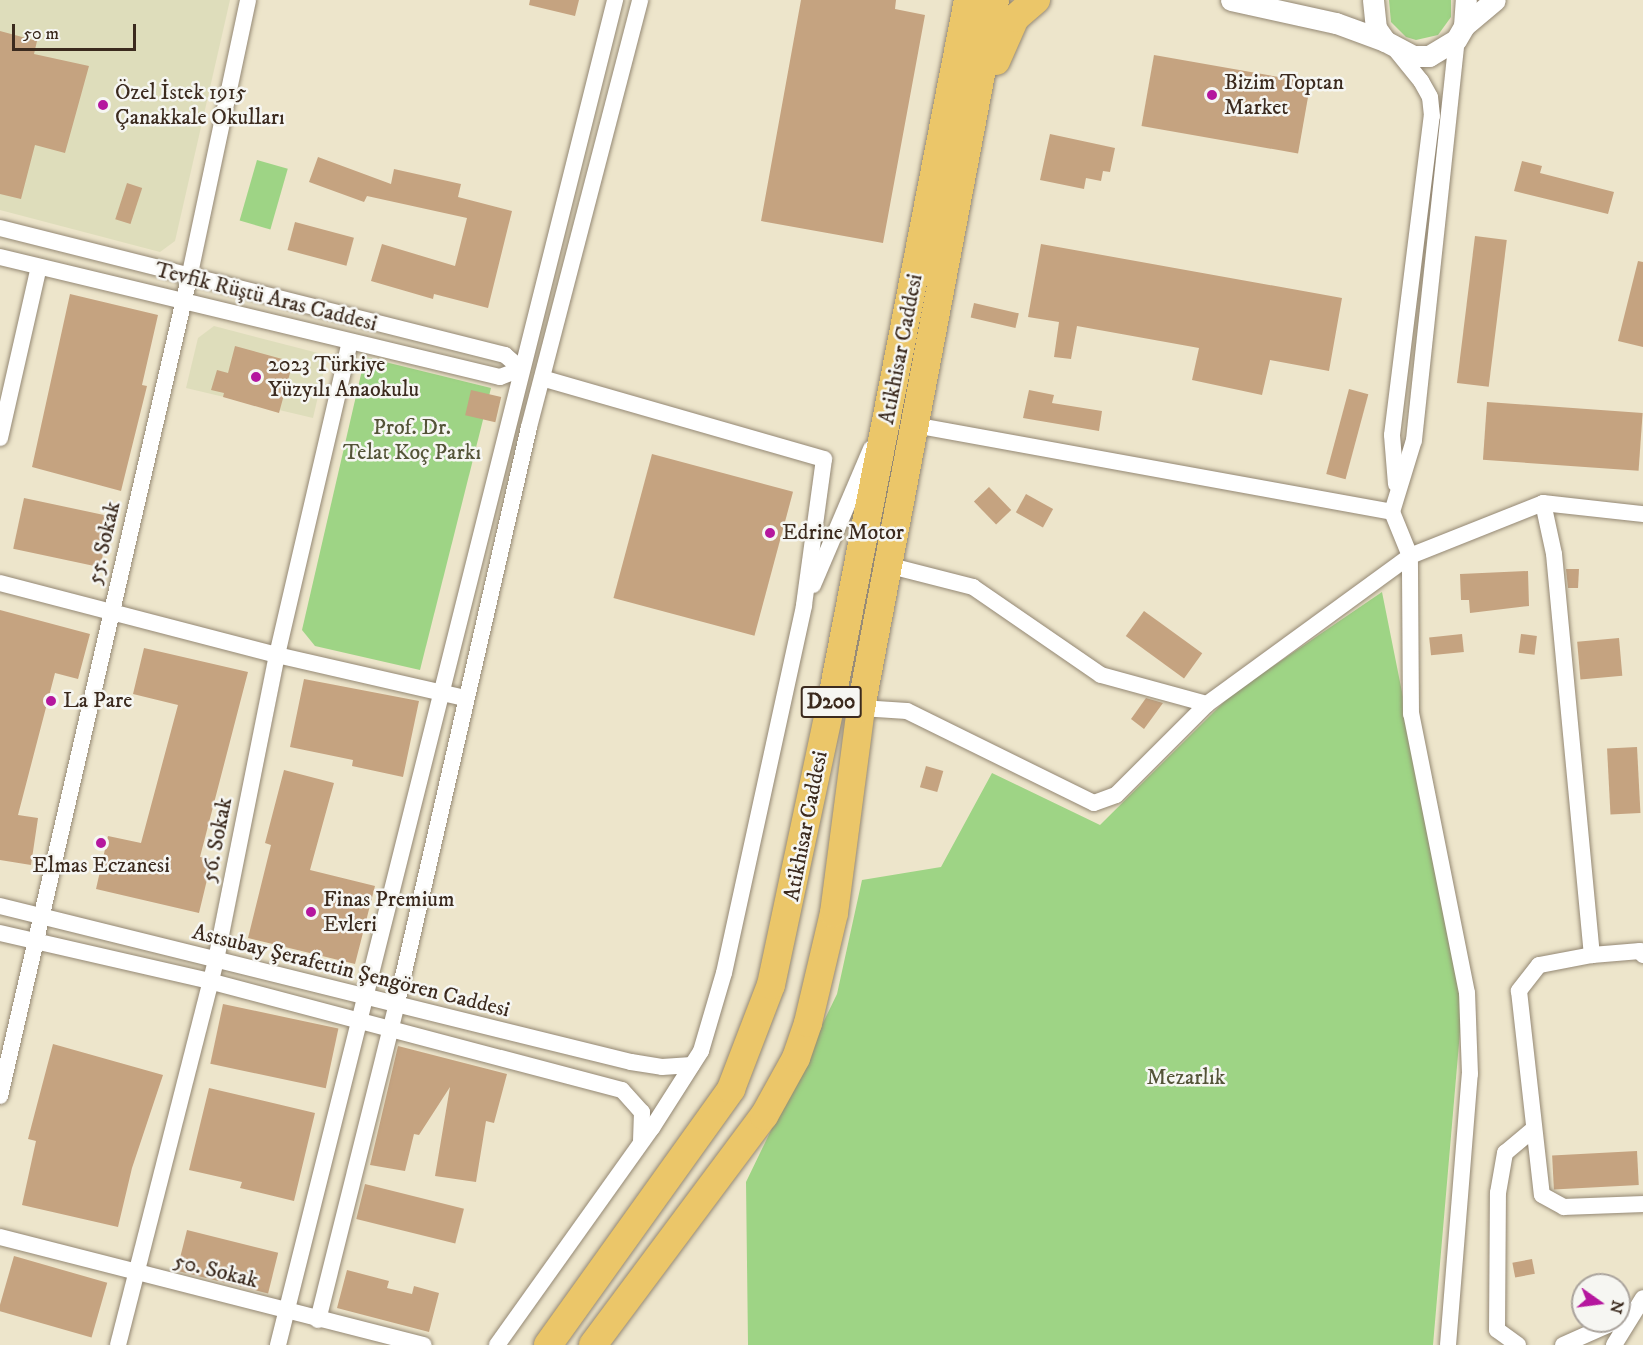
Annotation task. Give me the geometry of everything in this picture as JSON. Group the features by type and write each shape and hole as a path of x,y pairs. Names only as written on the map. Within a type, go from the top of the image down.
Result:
{"highway":[{"name":"Atikhisar Caddesi","path":"548,1345 726,1096 759,1022 792,893 886,427 968,0"},
{"name":"Atikhisar Caddesi","path":"593,1345 742,1149 796,1058 808,1023 834,913 861,708 886,565 995,0"},
{"path":"967,149 1003,40 1015,18 1036,0"}],"street":[{"name":"55. Sokak","path":"0,1096 44,917 112,609 189,278 248,0"},
{"path":"278,1345 358,1021 367,999 440,694 615,0"},
{"path":"318,1320 396,1007 465,698 542,378 640,0"},
{"path":"1231,0 1336,23 1391,46 1429,56 1444,50 1496,0"},
{"path":"1373,0 1376,28 1421,81 1430,98 1432,116 1392,435 1396,491"},
{"path":"1448,1345 1470,1074 1467,993 1411,714 1410,556 1392,512 1396,491 1414,440 1466,0"},
{"name":"Tevfik Rüştü Aras Caddesi","path":"0,228 189,278 505,355 521,369"},
{"name":"Tevfik Rüştü Aras Caddesi","path":"0,257 500,376 521,369"},
{"path":"0,438 39,267"},
{"name":"56. Sokak","path":"118,1345 216,960 277,655 350,342"},
{"path":"497,1345 642,1142 701,1050 724,973 804,605 824,459 542,378"},
{"path":"914,425 1392,512"},
{"path":"804,605 869,453 886,427"},
{"path":"861,708 907,711 1094,803 1116,795 1207,704 1410,556 1543,503 1643,514"},
{"path":"1543,503 1554,554 1592,955"},
{"path":"886,565 973,586 1101,675 1207,704"},
{"path":"0,583 112,609 277,655 465,698"},
{"name":"Astsubay Şerafettin Şengören Caddesi","path":"0,906 396,1007 631,1062 662,1067 692,1065"},
{"name":"Astsubay Şerafettin Şengören Caddesi","path":"0,933 209,981 622,1090 642,1112 642,1142"},
{"path":"1643,955 1640,951 1592,955 1539,965 1520,992 1532,1130 1542,1195 1564,1207 1643,1204"},
{"path":"1518,1345 1497,1330 1498,1193 1505,1153 1532,1130"},
{"name":"50. Sokak","path":"0,1237 136,1274 423,1345"},
{"path":"1614,1345 1643,1298"},
{"path":"1631,1315 1635,1313"},
{"path":"1563,1345 1590,1333"}],"shaded area":[{"name":"Özel İstek 1915 Çanakkale Okulları","path":"0,0 230,0 175,241 160,252 0,210"},
{"name":"2023 Türkiye Yüzyılı Anaokulu","path":"214,326 318,353 325,366 313,418 186,388 198,338"}],"green space":[{"path":"1389,0 1451,0 1451,17 1438,35 1416,40 1406,37 1391,22"},
{"path":"257,160 288,169 270,229 240,221"},
{"name":"Prof. Dr. Telat Koç Parkı","path":"365,357 491,388 420,670 315,646 302,630"},
{"name":"Mezarlık","path":"1382,592 1463,997 1433,1345 748,1345 746,1182 837,994 862,880 941,867 992,773 1100,825 1232,694"}],"building":[{"path":"530,0 579,0 575,16 529,5"},
{"path":"801,0 896,0 895,9 925,15 883,243 761,221"},
{"path":"0,31 37,41 34,54 89,66 65,153 35,145 21,199 0,194"},
{"path":"1154,55 1311,83 1298,154 1141,126"},
{"path":"1050,134 1115,148 1110,172 1103,171 1101,181 1086,178 1084,189 1040,180"},
{"path":"318,157 391,184 394,169 461,184 458,197 512,211 488,308 434,294 433,299 371,281 382,244 455,266 467,218 367,196 364,202 309,182"},
{"path":"1522,161 1542,166 1540,173 1614,192 1608,214 1514,191"},
{"path":"127,183 142,188 130,224 115,219"},
{"path":"295,222 354,238 346,266 287,250"},
{"path":"1475,236 1507,240 1489,387 1457,383"},
{"path":"1041,244 1342,298 1329,371 1270,360 1262,395 1192,380 1199,348 1077,326 1071,359 1054,357 1059,322 1028,317"},
{"path":"1638,261 1643,262 1643,347 1618,341"},
{"path":"70,294 158,315 142,385 147,386 121,491 32,467"},
{"path":"974,303 1019,313 1015,328 971,318"},
{"path":"235,346 293,362 279,413 223,397 224,393 211,390 217,370 228,373"},
{"path":"1349,389 1368,394 1346,479 1326,474"},
{"path":"471,390 501,397 495,422 465,415"},
{"path":"1029,390 1054,395 1052,403 1102,411 1099,431 1023,418"},
{"path":"1487,402 1643,413 1639,471 1483,460"},
{"path":"652,454 793,492 754,636 613,598"},
{"path":"989,487 1011,510 996,525 974,502"},
{"path":"1026,494 1053,509 1043,527 1016,512"},
{"path":"24,498 111,517 100,567 13,549"},
{"path":"1566,569 1579,569 1578,588 1568,588"},
{"path":"1528,571 1529,606 1470,613 1469,600 1461,600 1460,574"},
{"path":"0,610 90,634 78,679 55,673 18,815 38,818 31,865 0,860"},
{"path":"1144,611 1202,653 1184,678 1126,636"},
{"path":"1462,634 1464,652 1431,655 1429,637"},
{"path":"1521,634 1537,636 1535,655 1519,653"},
{"path":"1619,638 1622,676 1580,680 1577,642"},
{"path":"144,648 248,672 200,857 212,859 199,913 96,889 108,836 141,843 178,705 133,694"},
{"path":"304,679 419,701 403,777 352,766 353,760 290,747"},
{"path":"1146,698 1163,703 1144,729 1131,719"},
{"path":"1637,747 1640,813 1610,814 1607,749"},
{"path":"926,766 943,771 937,792 920,787"},
{"name":"Finas Premium Evleri","path":"284,770 334,783 310,870 375,886 355,964 248,938 271,845 265,843"},
{"path":"223,1004 338,1029 326,1088 210,1064"},
{"path":"53,1044 163,1075 132,1168 118,1227 22,1205 36,1141 28,1139"},
{"path":"398,1046 507,1074 494,1123 486,1121 476,1182 435,1176 450,1087 419,1135 414,1134 405,1171 370,1165"},
{"path":"209,1088 315,1113 294,1201 240,1188 242,1182 189,1170"},
{"path":"1637,1151 1639,1185 1554,1189 1552,1155"},
{"path":"365,1184 464,1209 455,1244 356,1219"},
{"path":"187,1230 278,1253 268,1293 177,1271"},
{"path":"14,1256 107,1283 92,1338 0,1311"},
{"path":"1532,1259 1535,1274 1515,1278 1512,1263"},
{"path":"347,1270 389,1281 387,1288 412,1294 414,1286 439,1293 429,1332 337,1308"}],"place":[{"name":"Bizim Toptan Market","path":"1212,95"},
{"name":"Özel İstek 1915 Çanakkale Okulları","path":"103,105"},
{"name":"2023 Türkiye Yüzyılı Anaokulu","path":"256,377"},
{"name":"Edrine Motor","path":"770,533"},
{"name":"La Pare","path":"51,701"},
{"name":"Elmas Eczanesi","path":"101,843"},
{"name":"Finas Premium Evleri","path":"311,912"}]}
